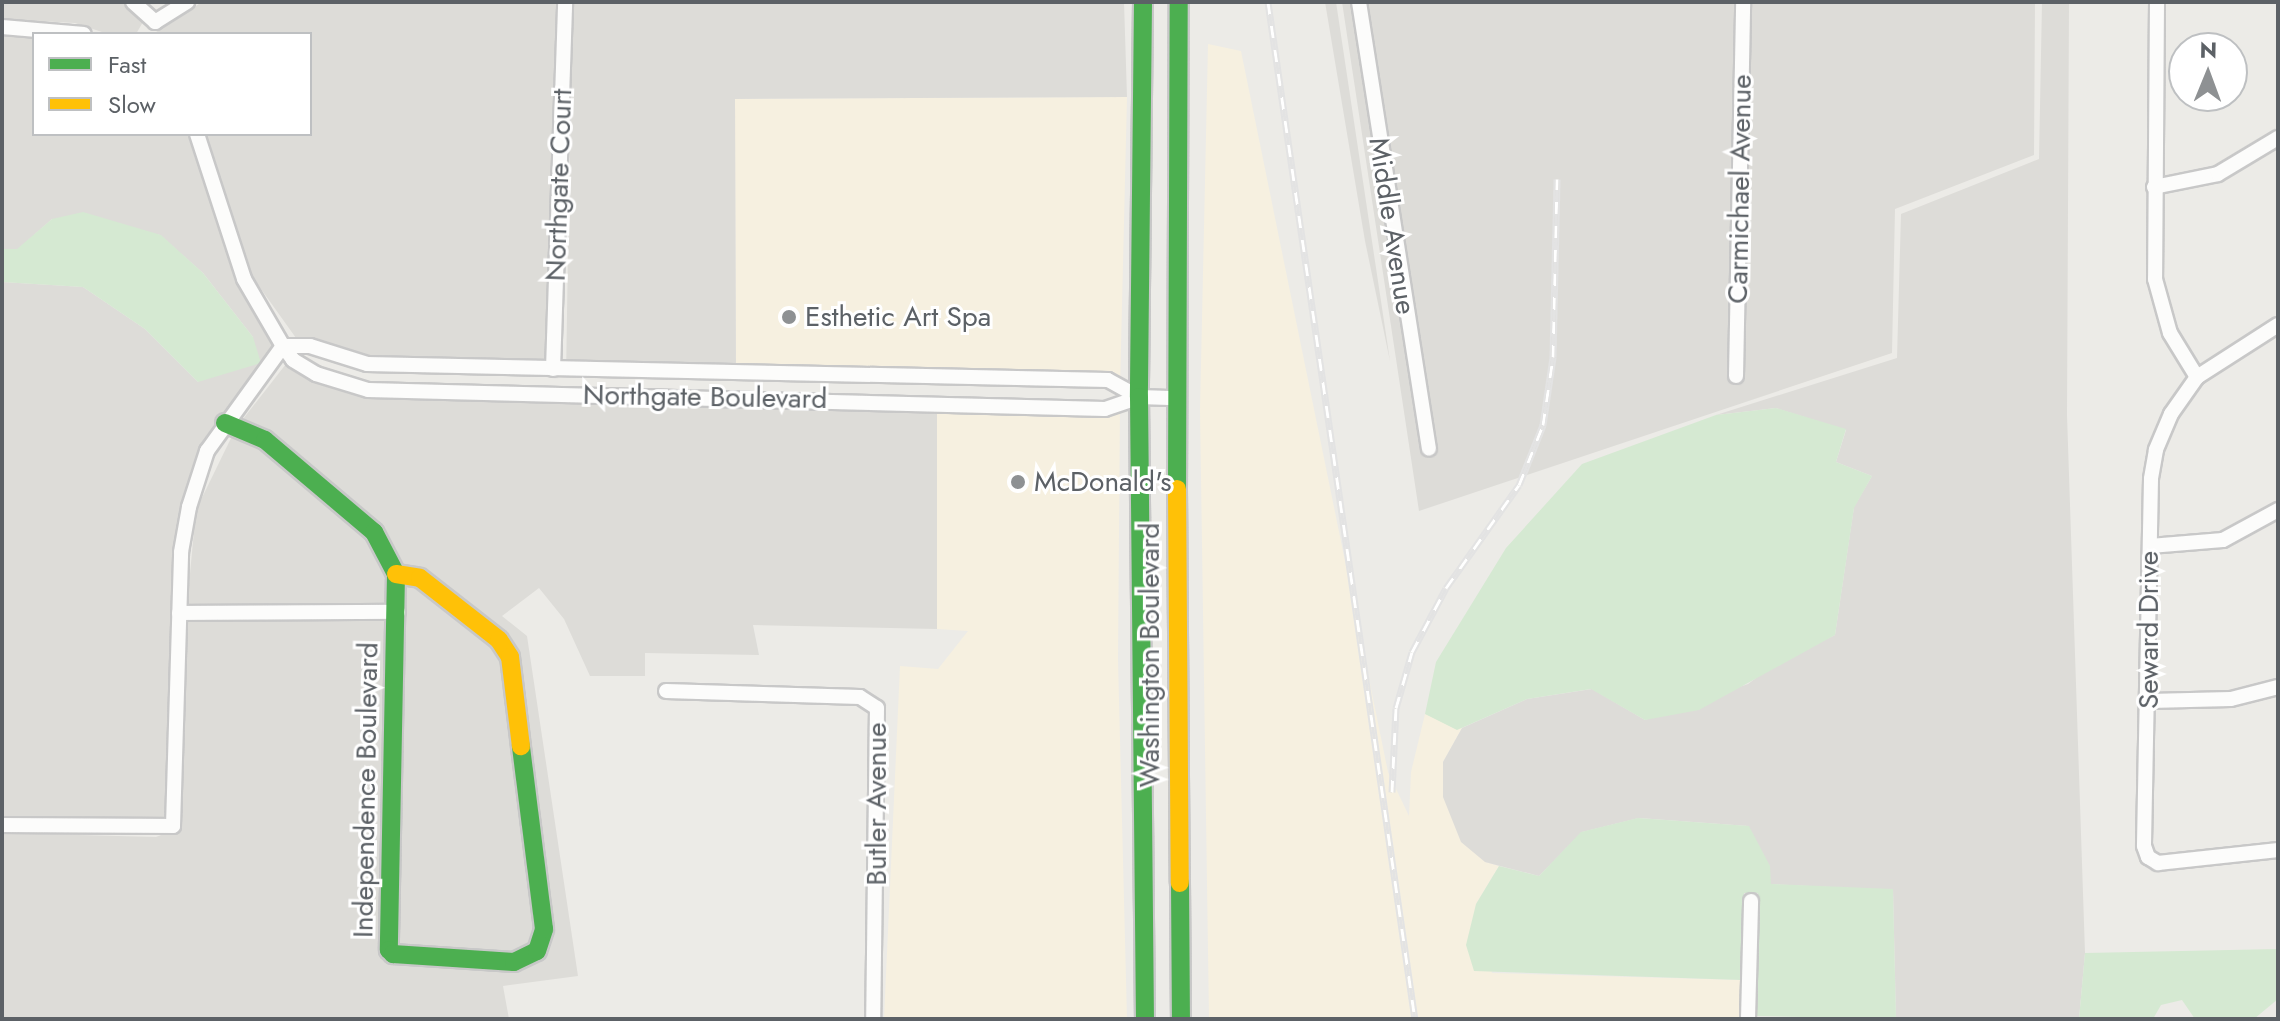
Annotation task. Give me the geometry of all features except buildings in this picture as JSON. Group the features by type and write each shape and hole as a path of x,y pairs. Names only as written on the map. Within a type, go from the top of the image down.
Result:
{"main road":[{"name":"Washington Boulevard","path":"1143,2 1139,397 1145,1019"},
{"name":"Washington Boulevard","path":"1179,2 1177,398 1181,1019"},
{"name":"Independence Boulevard","path":"225,423 265,440 374,532 396,574 398,612 389,950 514,962 537,951 544,929 510,657 499,640 420,578 396,574"}],"street":[{"path":"133,2 155,22"},
{"path":"147,32 155,22 187,2"},
{"name":"Northgate Court","path":"553,369 565,2"},
{"name":"Middle Avenue","path":"1359,2 1429,449"},
{"name":"Carmichael Avenue","path":"1736,376 1743,2"},
{"path":"2157,2 2154,187 2158,296 2170,333 2197,377"},
{"path":"2,27 61,32"},
{"name":"Northgate Boulevard","path":"198,136 244,279 283,346 293,360 316,374 368,390 1105,409 1139,397 1177,398"},
{"path":"2154,187 2218,174 2278,138"},
{"name":"Seward Drive","path":"2278,325 2197,377 2171,414 2156,450 2150,546 2144,846 2148,857 2158,863 2278,850"},
{"path":"2,825 173,826 179,613 189,507 207,451 283,346"},
{"name":"Northgate Boulevard","path":"283,346 310,346 367,364 1108,380 1139,397"},
{"path":"2150,546 2223,540 2278,510"},
{"name":"Independence Boulevard","path":"179,613 398,612"},
{"path":"2149,701 2231,699 2278,687"},
{"name":"Butler Avenue","path":"666,691 860,697 877,708 873,1019"},
{"path":"1748,1019 1751,901"}],"shaded area":[{"path":"2,2 125,2 143,22 137,32 102,32 75,23 2,19"},
{"path":"202,2 557,2 552,377 368,371 330,359 296,338 251,275 206,136 312,136 312,32 156,32"},
{"path":"572,2 1124,2 1127,97 735,99 736,381 566,377"},
{"path":"1325,2 1336,2 1390,361 1365,241"},
{"path":"1342,2 2035,2 2034,155 1895,209 1892,353 1419,511"},
{"path":"2042,2 2069,2 2067,415 2085,953 2079,1019 1896,1019 1893,890 1770,884 1748,826 1639,818 1582,832 1539,876 1485,862 1461,842 1443,797 1443,762 1462,728 1527,699 1592,689 1645,720 1748,684 1775,664 1835,635 1854,507 1872,476 1836,462 1846,430 1776,408 1716,415 1897,358 1901,214 2039,159"},
{"path":"2,35 32,36 32,136 190,136 238,283 282,345 238,400 182,505 174,552 167,819 2,817 2,282 83,287 145,329 198,382 253,337 203,273 160,235 52,219 17,250 2,249"},
{"path":"1208,44 1241,51 1388,772 1409,816 1411,772 1425,714 1462,728 1443,762 1485,862 1499,866 1476,904 1492,973 1742,980 1741,1019 1209,1019 1200,410"},
{"path":"1127,97 1120,389 736,381 735,99"},
{"path":"293,355 351,384 937,401 937,629 753,625 759,655 645,653 645,676 590,676 564,619 539,588 502,616 527,636 578,976 503,986 509,1019 2,1019 2,833 156,837 179,828 186,621 391,620 393,962 507,972 540,958 517,656 424,571 401,566 378,525 269,434 243,419"},
{"path":"937,401 1120,405 1118,660 1127,1019 884,1019 900,666 938,669 968,631 937,629"},
{"path":"234,432 261,447 369,538 388,575 391,604 187,605 196,510"},
{"path":"404,583 417,585 494,646 503,660 536,921 531,945 507,956 396,947"}],"green space":[{"path":"83,212 161,235 203,273 253,337 261,363 198,382 145,329 83,287 2,282 2,249 17,249 52,219"},
{"path":"1776,408 1846,429 1836,462 1872,476 1854,508 1835,635 1699,710 1645,720 1591,689 1527,699 1457,730 1425,714 1436,662 1506,548 1582,464 1716,415"},
{"path":"1638,818 1749,826 1770,866 1771,884 1893,889 1896,1019 1755,1016 1758,893 1744,893 1742,980 1474,971 1466,945 1476,904 1499,866 1539,876 1581,832"},
{"path":"2278,949 2278,999 2254,1019 2195,1019 2182,1000 2161,1005 2153,1019 2079,1019 2085,953"}],"railway":[{"path":"1268,2 1415,1019"},
{"path":"1392,792 1396,708 1412,652 1446,588 1519,485 1543,425 1553,357 1557,179"}],"traffic: fast":[{"path":"1143,2 1139,397 1145,1019"},
{"path":"1177,489 1179,2"},
{"path":"225,423 265,440 374,532 396,574 389,950 393,954 514,962 537,951 544,929 521,746"},
{"path":"1180,883 1181,1019"}],"traffic: slow":[{"path":"1177,489 1180,883"},
{"path":"396,574 420,578 499,640 510,657 521,746"}],"place":[{"name":"Esthetic Art Spa","path":"789,317"},
{"name":"McDonald's","path":"1018,482"}]}
